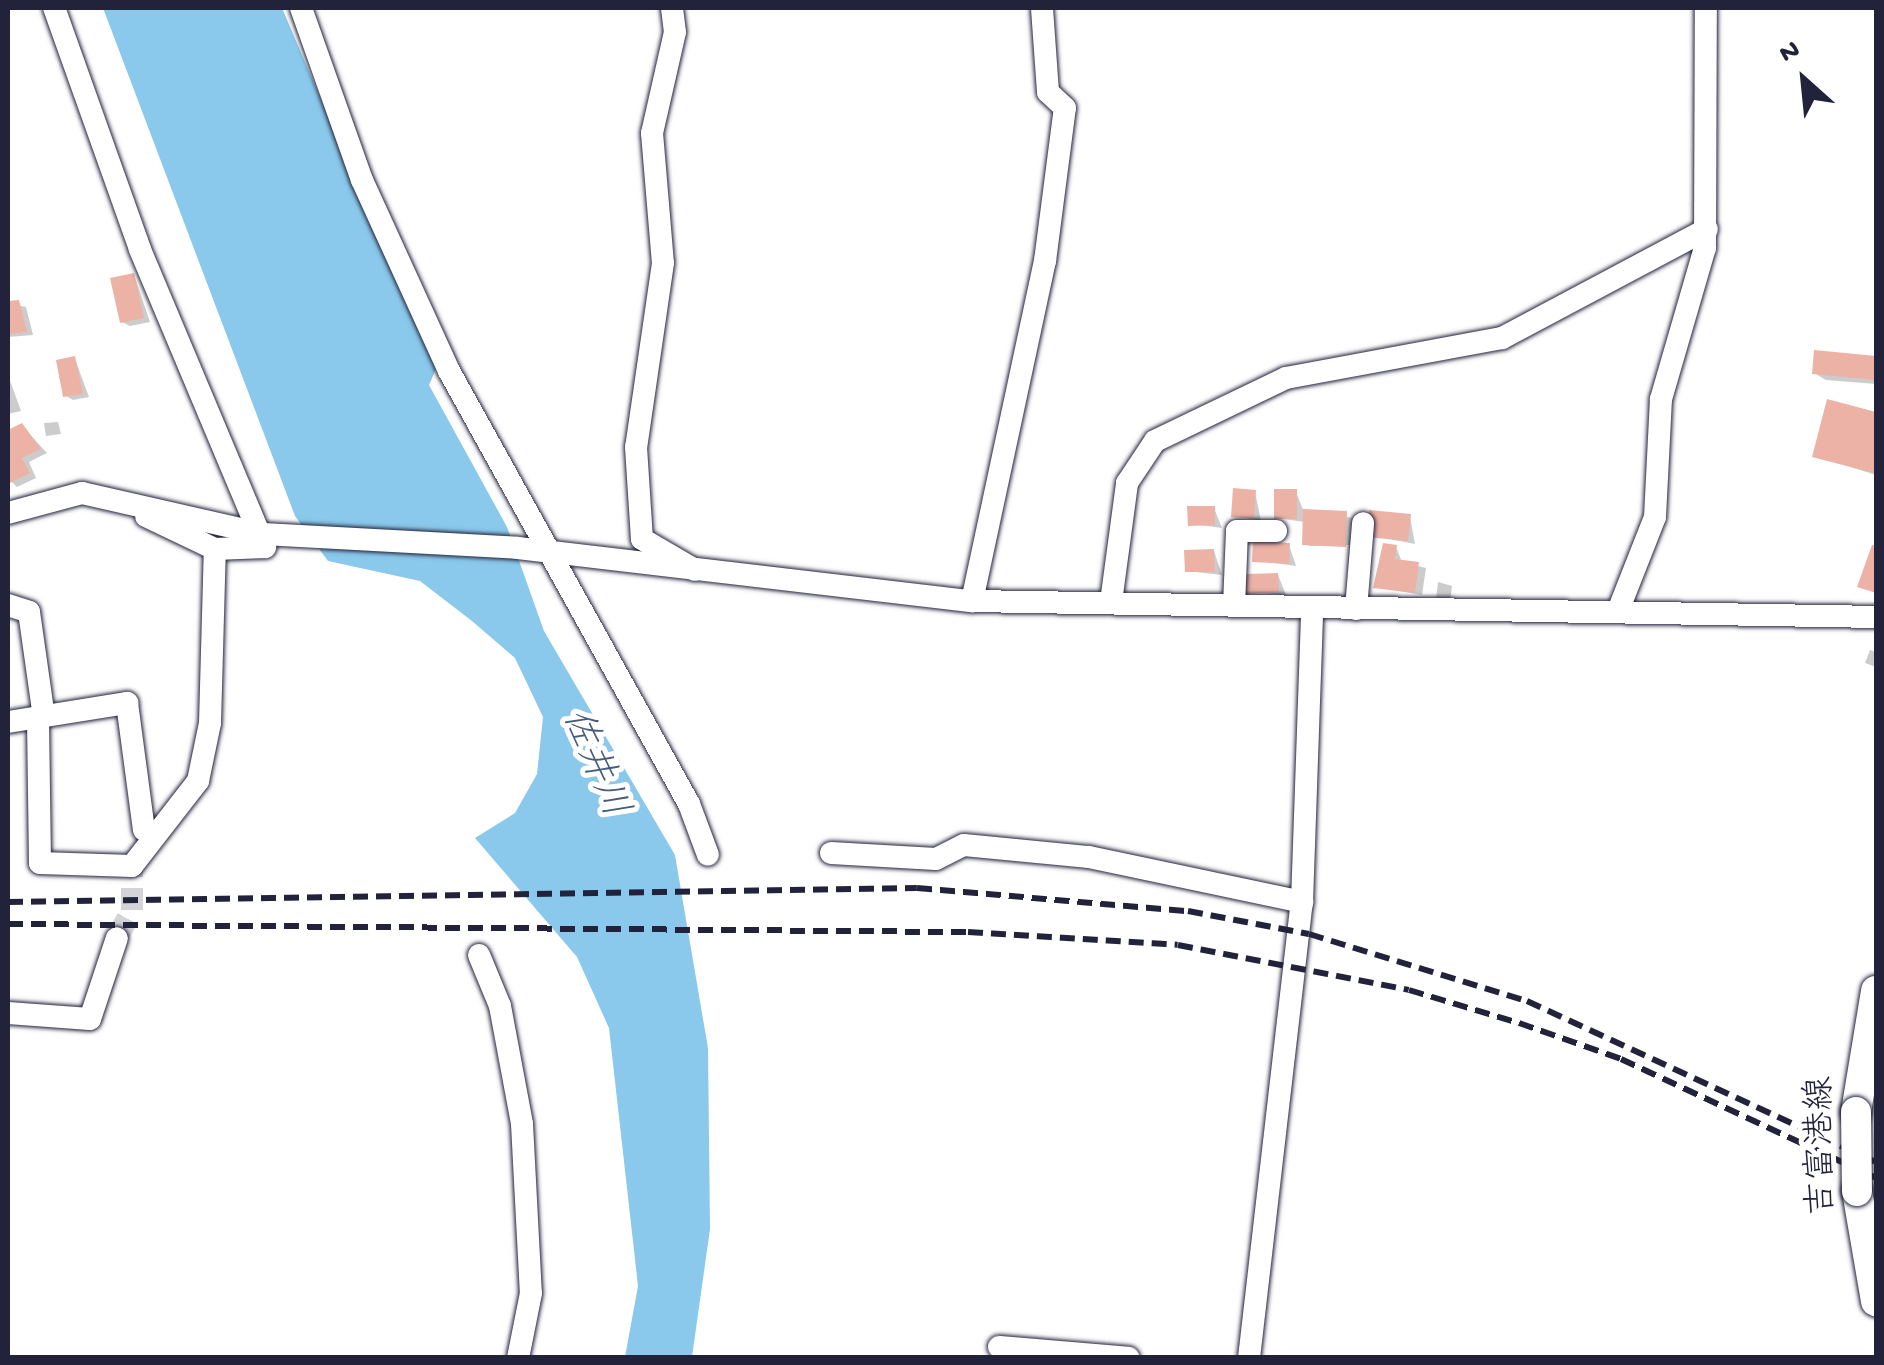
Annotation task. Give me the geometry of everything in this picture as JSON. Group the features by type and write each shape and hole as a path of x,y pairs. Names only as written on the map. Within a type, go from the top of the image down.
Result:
{"main road":[{"name":"吉富港線","path":"1876,990 1856,1112 1857,1191 1876,1301"}],"street":[{"path":"54,8 140,249 263,534 265,547 215,549 145,516 146,504"},
{"path":"301,8 362,180 539,552 708,855"},
{"path":"672,8 676,32 652,132 663,263 636,447 642,539 707,577"},
{"path":"972,602 1045,261 1065,108 1048,92 1042,8"},
{"path":"1618,611 1654,517 1661,399 1707,229 1706,8"},
{"path":"1112,602 1127,483 1154,441 1286,378 1502,338 1707,229"},
{"path":"8,512 82,493 146,504 263,534 539,552 707,577 972,602 1876,617"},
{"path":"1356,609 1363,523"},
{"path":"1234,606 1237,530 1276,531"},
{"path":"8,606 29,612 41,714 40,863 132,866 198,781 210,723 215,549"},
{"path":"1250,1358 1302,902 1312,609"},
{"path":"8,722 127,703 144,830"},
{"path":"832,853 936,859 964,845 1089,858 1302,902"},
{"path":"8,1013 90,1018 117,938"},
{"path":"479,955 500,1006 522,1124 531,1293 518,1358"},
{"path":"998,1346 1129,1358"}],"water":[{"name":"佐井川","path":"103,8 282,8 436,369 429,385 507,527 544,631 675,855 708,1048 710,1229 692,1357 625,1357 638,1286 609,1028 577,957 475,838 515,813 537,774 543,717 515,658 472,621 420,581 328,561 295,516"}],"building":[{"path":"134,273 144,318 120,323 110,278"},
{"path":"19,300 27,332 8,334 8,301"},
{"path":"1814,350 1876,356 1876,380 1812,374"},
{"path":"75,356 83,394 63,397 56,360"},
{"path":"1827,399 1876,412 1874,473 1812,457"},
{"path":"22,423 41,449 22,458 30,473 8,484 8,430"},
{"path":"1233,488 1256,490 1254,519 1231,517"},
{"path":"1274,489 1297,489 1297,519 1274,519"},
{"path":"1187,506 1215,506 1215,525 1188,526"},
{"path":"1303,509 1347,511 1346,547 1302,545"},
{"path":"1369,510 1411,514 1408,541 1366,537"},
{"path":"1253,541 1290,543 1289,564 1252,562"},
{"path":"1383,543 1397,545 1395,559 1419,562 1415,593 1373,588"},
{"path":"1872,545 1876,546 1876,593 1857,587"},
{"path":"1214,549 1215,572 1185,572 1184,550"},
{"path":"1278,573 1279,592 1246,594 1245,574"}],"tunnel":[{"path":"117,938 132,910 132,866"}],"railway":[{"path":"8,902 917,888 1188,911 1309,934 1527,1001 1876,1162"},
{"path":"8,924 968,932 1178,945 1409,990 1519,1023 1621,1059 1876,1178"}]}
